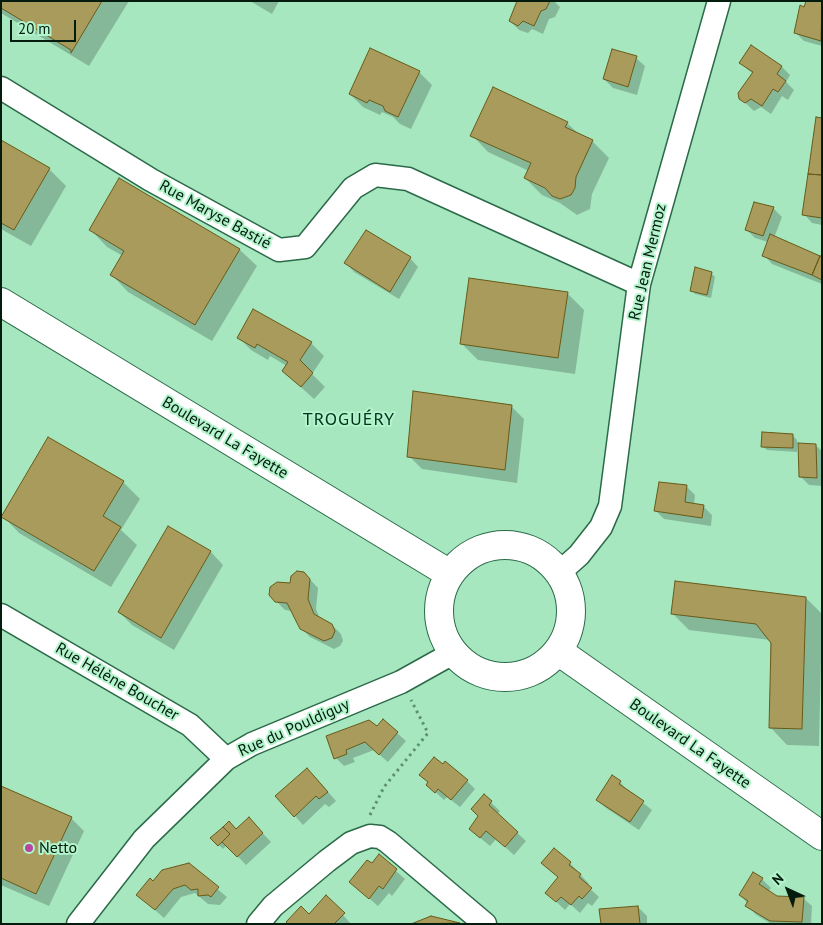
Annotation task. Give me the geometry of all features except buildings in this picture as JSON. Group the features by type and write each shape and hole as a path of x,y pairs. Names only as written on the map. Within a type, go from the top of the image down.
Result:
{"main road":[{"name":"Boulevard La Fayette","path":"1,302 450,574"},
{"path":"504,544 526,547 545,557 560,572 571,598 570,626 558,652 542,666 522,675 500,678 479,672 464,663 446,642 439,619 440,596 450,574 464,558 483,547 504,544"},
{"name":"Boulevard La Fayette","path":"558,652 822,836"}],"street":[{"name":"Rue Jean Mermoz","path":"560,572 579,555 601,527 610,506 639,284 718,1"},
{"name":"Rue Maryse Bastié","path":"1,88 151,180 280,250 305,247 353,188 375,175 408,179 639,284"},
{"name":"Rue Hélène Boucher","path":"1,615 190,725 226,759"},
{"name":"Rue du Pouldiguy","path":"78,924 144,839 226,759 252,744 401,682 454,653"},
{"path":"258,924 273,906 327,861 351,843 370,836 380,837 388,842 485,924"}],"path":[{"path":"370,836 370,812 384,787 428,734 401,682"}],"place":[{"name":"Netto","path":"29,848"}],"district":[{"name":"TROGUÉRY","path":"349,420"}]}
